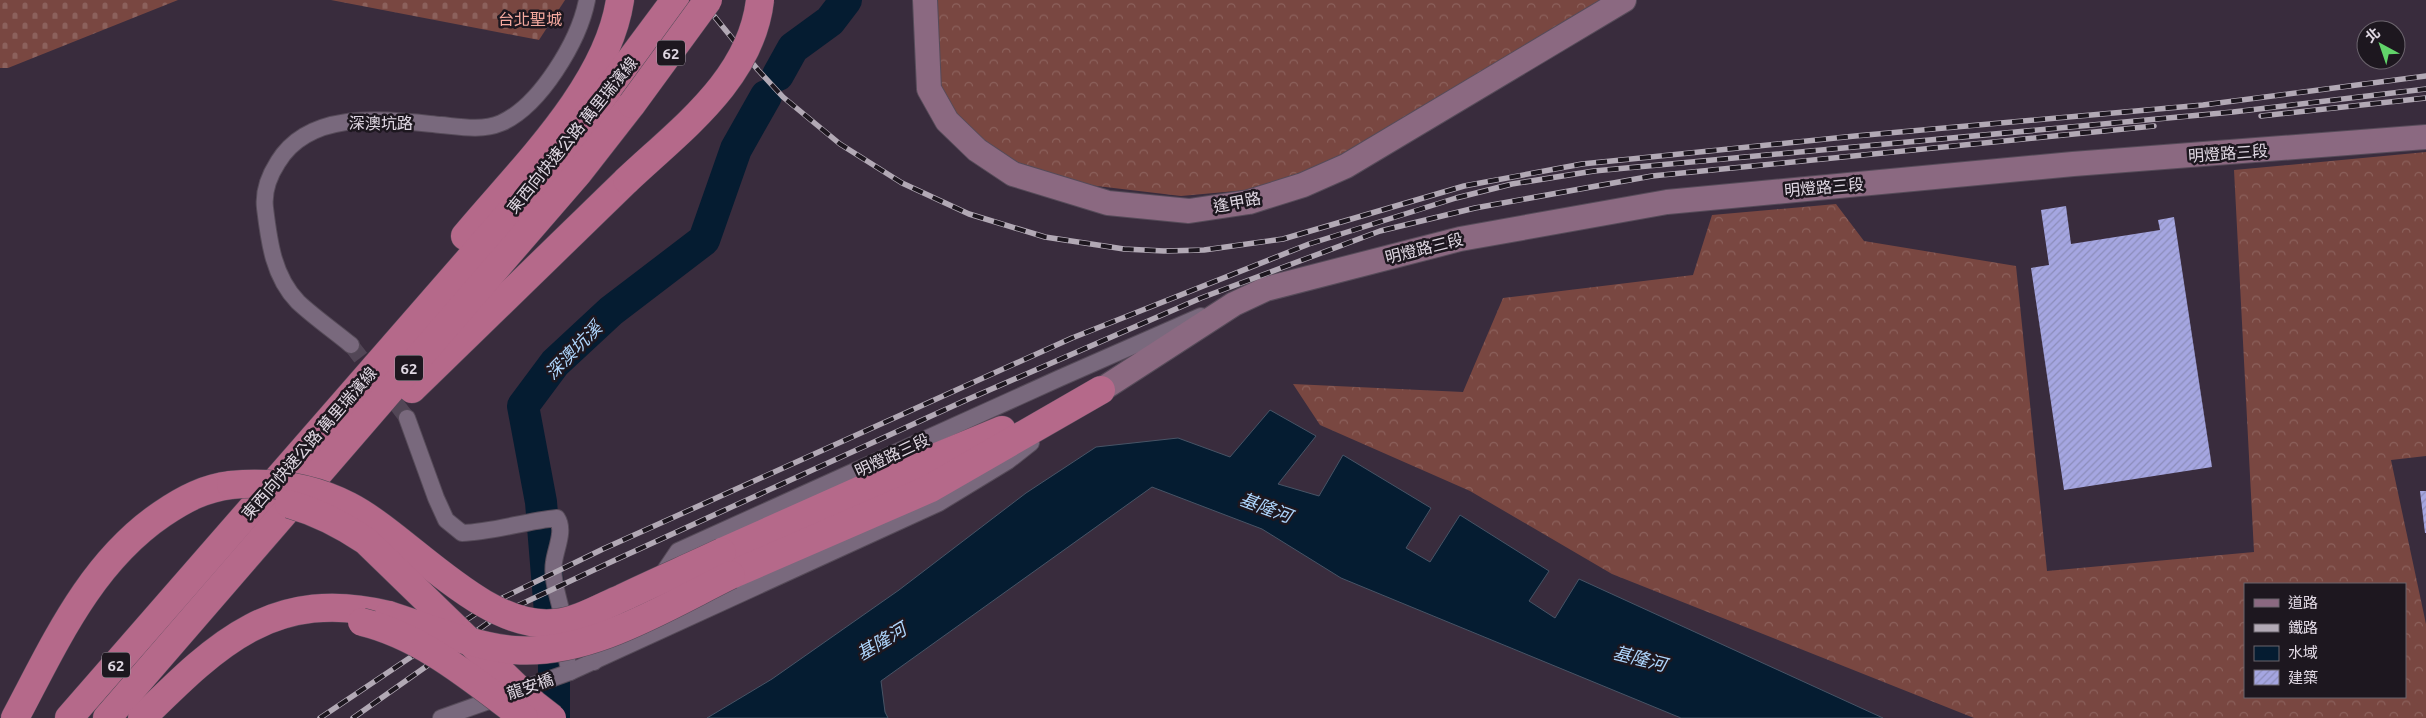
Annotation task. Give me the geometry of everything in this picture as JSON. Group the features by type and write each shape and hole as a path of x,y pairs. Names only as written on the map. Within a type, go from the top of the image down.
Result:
{"highway":[{"path":"605,76 610,38 620,0"},
{"name":"東西向快速公路 萬里瑞濱線","path":"69,718 162,612 234,501 555,161 605,76 675,0"},
{"name":"東西向快速公路 萬里瑞濱線","path":"107,718 579,172 632,104 708,0"},
{"path":"280,518 707,104 725,84 743,57 754,30 760,0"},
{"path":"142,718 207,658 234,636 255,624 282,614 341,608 364,609 488,646 533,650 559,649 584,643 610,632 726,564 910,468 1100,390"},
{"path":"234,501 280,484 316,492 349,506 373,520 464,590 492,608 523,622 555,623 581,616 726,564"},
{"path":"15,718 68,616 120,549 182,508 205,501 277,501 312,510 342,525 366,541 527,698 552,718"},
{"path":"207,658 246,637 291,623 320,618 362,622 402,636 448,662 524,718"}],"street":[{"name":"深澳坑路","path":"351,345 298,301 280,277 269,242 264,196 271,172 285,150 306,134 350,120 395,121 478,129 500,124 519,114 552,78 584,18 587,0"},
{"name":"逢甲路","path":"926,0 929,89 947,121 977,150 1012,174 1108,202 1189,211 1249,202 1303,185 1346,166 1624,0"},
{"name":"明燈路三段","path":"594,662 649,594 678,551 1172,328 1266,290 1460,239 1667,202 2073,164 2426,137"},
{"name":"明燈路三段","path":"570,672 939,503 1008,461 1100,390 1234,304"},
{"path":"407,418 446,520 462,533 478,532 532,520 557,518 561,530 553,566 570,672"},
{"path":"649,594 642,610 646,618 669,626"},
{"name":"龍安橋","path":"441,718 570,672"}],"green space":[{"path":"0,0 178,0 8,68 0,68"},
{"name":"台北聖城","path":"331,0 565,0 539,40"},
{"path":"926,0 1604,0 1303,185 1181,196 1021,177 942,120"},
{"path":"2426,152 2426,456 2391,460 2426,624 2426,718 1974,718 1612,574 1470,491 1320,425 1293,384 1463,392 1503,298 1693,275 1712,215 1836,204 1864,241 2016,266 2047,571 2254,552 2234,170"}],"water":[{"name":"基隆河","path":"1270,410 1316,436 1278,484 1319,496 1343,455 1431,508 1406,548 1430,562 1460,515 1549,571 1529,601 1555,618 1579,579 1883,718 1681,718 1341,578 1262,529 1152,487 881,681 885,712 888,718 707,718 772,679 899,590 1026,493 1096,447 1178,438 1230,457"}],"building":[{"path":"2066,206 2071,244 2160,230 2158,220 2174,217 2212,467 2064,490 2031,268 2049,265 2041,210"},
{"path":"2420,491 2426,491 2426,533 2425,533"}],"waterway":[{"name":"深澳坑溪","path":"778,75 793,48 830,21 846,0"},
{"name":"深澳坑溪","path":"554,718 554,661 541,502 523,406 555,363 611,311 704,240 736,149 766,96"}],"tunnel":[{"path":"351,345 407,418"}],"railway":[{"path":"701,0 758,70 783,97 840,144 902,183 969,214 1045,237 1124,249 1164,251 1204,250 1283,239 1464,186 1582,164 1855,136 2203,105 2426,76"},
{"path":"320,718 490,604 603,549 1072,338 1309,244 1456,198 1512,184 1594,171 2233,112 2426,89"},
{"path":"2261,116 2426,98"},
{"path":"353,718 502,613 964,401 1201,298 1380,231 1475,208 1652,176 2154,126"}]}
